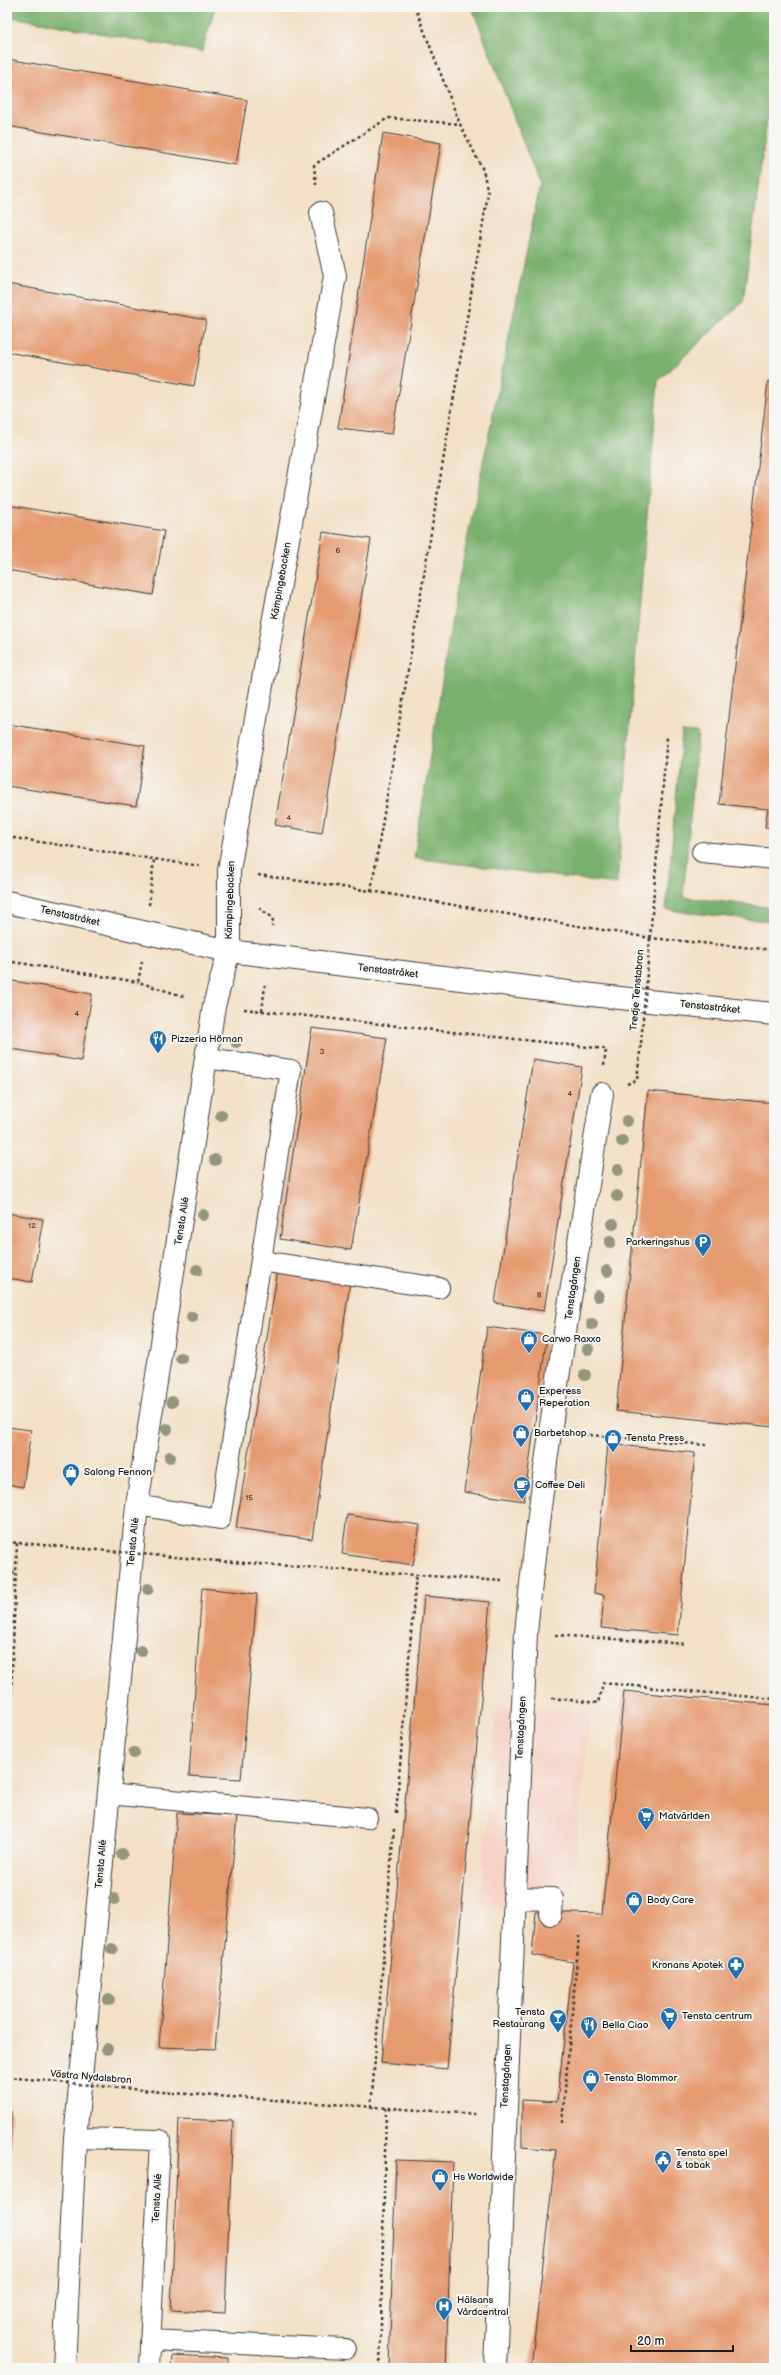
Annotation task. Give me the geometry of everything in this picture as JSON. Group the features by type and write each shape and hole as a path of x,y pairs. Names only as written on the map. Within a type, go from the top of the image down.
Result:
{"street":[{"name":"Kämpingebacken","path":"229,951 238,872 335,276 321,213"},
{"name":"Tenstastråket","path":"7,902 229,951 601,996 774,1014"},
{"name":"Tensta Allé","path":"64,2368 75,2138 137,1505 214,1006 229,951"},
{"name":"Tenstagången","path":"494,2368 522,1696 526,1633 531,1583 552,1431 602,1094"},
{"path":"514,1898 552,1899 551,1914"}],"lane":[{"path":"702,852 774,859"},
{"path":"137,1505 220,1519 291,1070 207,1058"},
{"path":"261,1261 439,1288"},
{"path":"108,1794 367,1818"},
{"name":"Tensta Allé","path":"75,2138 160,2140 149,2368"},
{"path":"150,2340 346,2349"}],"path":[{"path":"371,891 488,193 483,170 460,124 414,7"},
{"path":"321,213 314,165 388,118 460,124"},
{"name":"Tredje Tenstabron","path":"602,1094 637,1080 667,737"},
{"path":"7,837 371,891 650,938 774,950"},
{"path":"7,962 138,982"},
{"path":"262,1011 606,1049 602,1094"},
{"path":"552,1431 706,1445"},
{"path":"7,1542 218,1561 531,1583"},
{"path":"7,1798 17,1543"},
{"path":"7,1572 16,1573"},
{"path":"371,2107 416,1575"},
{"path":"526,1633 686,1644"},
{"path":"522,1696 598,1703 603,1683 774,1699"},
{"path":"562,2123 579,1936"},
{"name":"Västra Nydalsbron","path":"7,2077 173,2093 504,2116"},
{"path":"380,2368 386,2108"}],"shaded area":[{"path":"497,1705 590,1712 573,1887 551,1914 480,1905"}],"green space":[{"path":"7,7 215,7 202,52 7,16"},
{"path":"472,7 774,7 774,91 771,91 743,302 658,381 617,884 414,858 455,599 540,186"},
{"path":"682,732 698,733 683,897 774,908 774,922 666,910"}],"building":[{"path":"7,59 247,100 236,165 7,126"},
{"path":"383,133 441,143 392,434 338,428"},
{"path":"7,284 206,320 194,386 7,352"},
{"path":"768,381 774,381 774,828 765,827 768,809 719,804"},
{"path":"7,505 164,531 153,595 7,570"},
{"path":"323,532 371,539 322,833 275,825"},
{"path":"7,724 145,746 136,806 7,786"},
{"path":"7,980 92,994 81,1061 7,1048"},
{"path":"312,1028 387,1038 351,1250 280,1239"},
{"path":"533,1059 582,1067 544,1311 495,1303"},
{"name":"Parkeringshus","path":"648,1091 774,1103 774,1427 616,1411"},
{"path":"7,1213 43,1219 32,1282 7,1278"},
{"path":"278,1270 350,1282 312,1539 236,1528"},
{"path":"487,1327 547,1335 524,1501 464,1492"},
{"path":"7,1427 31,1430 23,1487 7,1484"},
{"path":"608,1444 695,1453 678,1635 601,1628 604,1595 594,1593"},
{"path":"347,1515 420,1525 413,1565 342,1554"},
{"path":"202,1588 257,1594 241,1779 189,1776"},
{"path":"424,1596 490,1602 447,2069 381,2063"},
{"name":"Tensta centrum","path":"624,1691 774,1705 774,2368 531,2368 556,2150 522,2147 522,2100 557,2102 573,1962 532,1955 536,1912 602,1914"},
{"path":"177,1813 237,1816 215,2049 159,2047"},
{"path":"7,2111 11,2111 9,2188 7,2188"},
{"path":"179,2119 233,2121 225,2313 171,2310"},
{"path":"396,2160 453,2162 446,2368 389,2368"},
{"path":"172,2355 228,2358 228,2368 171,2368"}],"place":[{"name":"Pizzeria Hörnan","path":"158,1054"},
{"name":"Parkeringshus","path":"703,1257"},
{"name":"Carwo Raxxo","path":"529,1354"},
{"name":"Experess Reperation","path":"526,1412"},
{"name":"Barbetshop","path":"521,1448"},
{"name":"Tensta Press","path":"613,1453"},
{"name":"Salong Fennon","path":"71,1487"},
{"name":"Coffee Deli","path":"522,1500"},
{"name":"Matvärlden","path":"646,1831"},
{"name":"Body Care","path":"634,1915"},
{"name":"Kronans Apotek","path":"736,1980"},
{"name":"Tensta centrum","path":"669,2031"},
{"name":"Tensta Restaurang","path":"558,2033"},
{"name":"Bella Ciao","path":"589,2040"},
{"name":"Tensta Blommor","path":"591,2093"},
{"name":"Tensta spel & tobak","path":"663,2174"},
{"name":"Hs Worldwide","path":"440,2192"},
{"name":"Hälsans Vårdcentral","path":"444,2321"}]}
